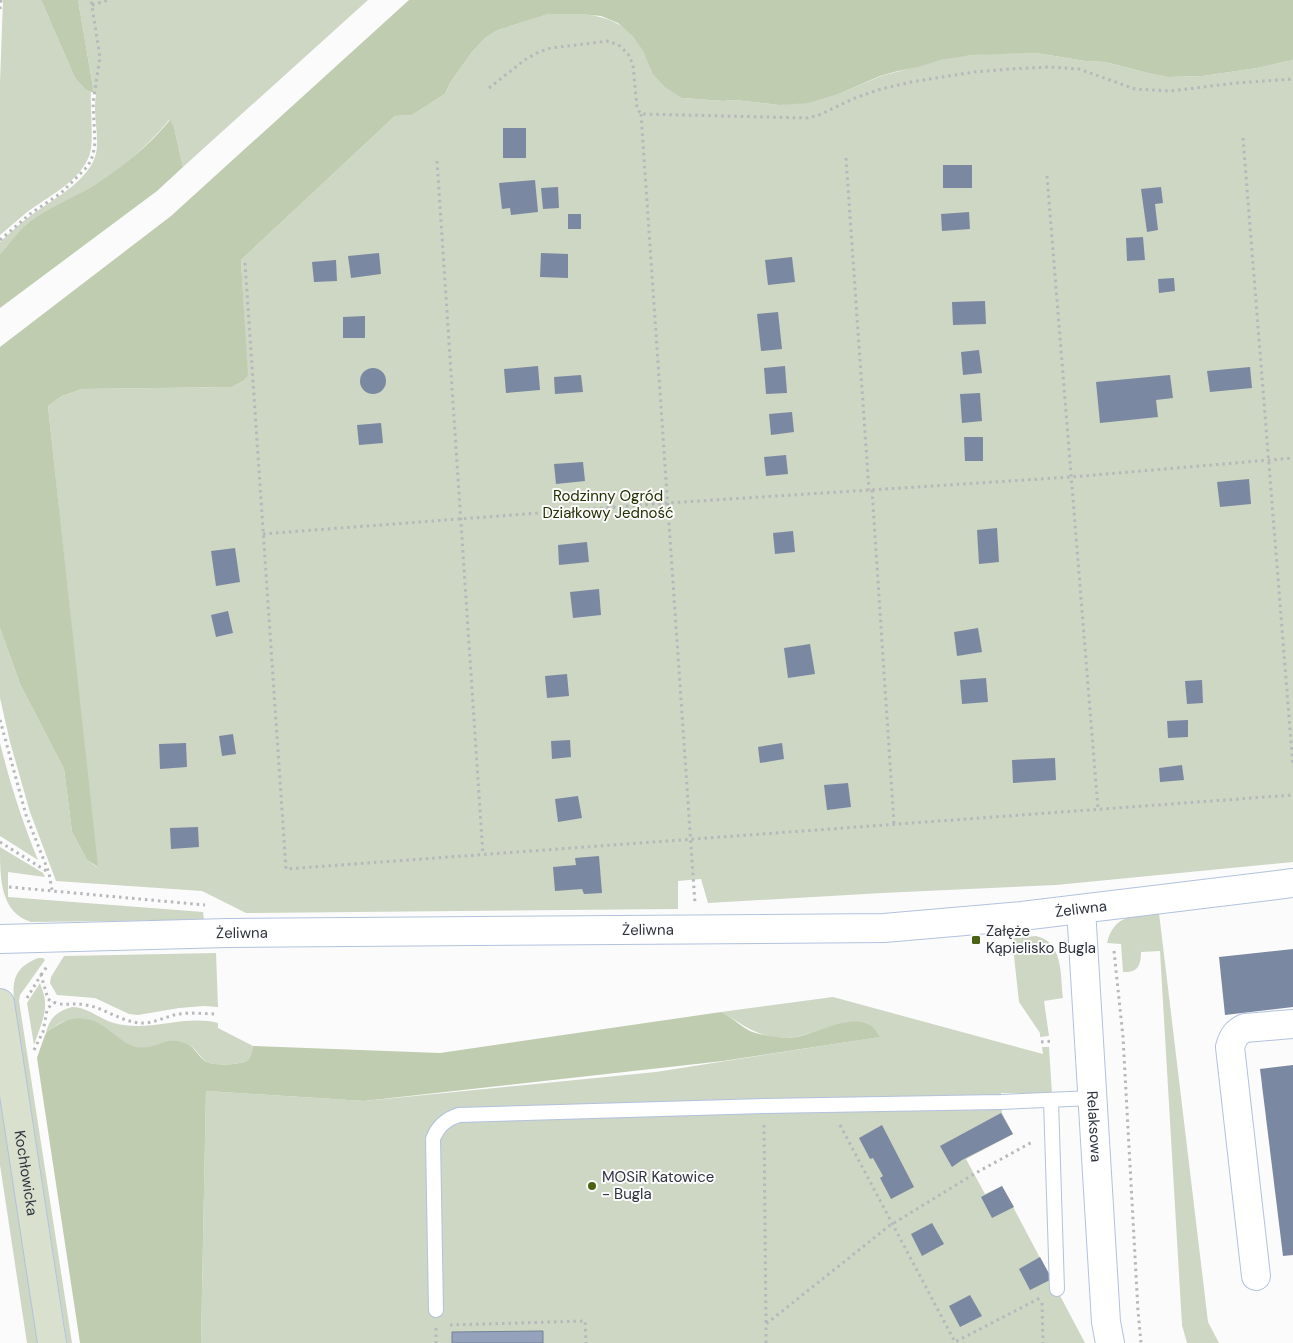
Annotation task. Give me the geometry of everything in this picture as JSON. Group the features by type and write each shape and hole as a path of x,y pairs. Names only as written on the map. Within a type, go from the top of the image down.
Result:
{"main road":[{"name":"Kochłowicka","path":"12,1003 52,1343"}],"street":[{"name":"Żeliwna","path":"0,939 228,933 884,928 1081,909 1293,883"},
{"name":"Relaksowa","path":"1081,909 1106,1322 1110,1343"},
{"path":"1256,1276 1230,1047 1238,1031 1245,1028 1293,1024"}],"lane":[{"path":"436,1310 433,1139 436,1131 450,1118 459,1115 1092,1098"},
{"path":"1050,1100 1057,1289"}],"path":[{"path":"0,9 1,0"},
{"path":"0,240 30,214 61,193 88,166 93,155 95,143 93,102 100,57 92,0"},
{"path":"92,6 109,0"},
{"path":"489,88 526,59 551,48 609,42 620,46 628,54 633,64 637,108 641,114 696,930"},
{"path":"641,114 807,118 819,115 855,98 880,89 911,82 974,72 1030,68 1079,69 1135,89 1170,91 1293,78"},
{"path":"1242,138 1293,767"},
{"path":"846,158 894,824"},
{"path":"437,161 483,855"},
{"path":"1047,176 1098,809"},
{"path":"244,263 286,869 1293,795"},
{"path":"263,534 668,503 1071,476 1293,458"},
{"path":"0,720 26,815 49,873 52,890"},
{"path":"0,842 49,873"},
{"path":"9,887 211,906"},
{"path":"1114,951 1123,1037 1137,1301 1142,1343"},
{"path":"12,1003 29,993 41,975 48,1000 59,1005 88,1005 120,1019 145,1023 179,1014 218,1014"},
{"path":"30,1042 32,1052 43,1032 48,1010 53,1002"},
{"path":"1041,1042 1053,1041"},
{"path":"830,1104 955,1342 1042,1297 1043,1343"},
{"path":"764,1106 766,1343"},
{"path":"766,1324 892,1224 974,1174 1052,1131"},
{"path":"446,1325 585,1321 586,1343"}],"green space":[{"path":"3,0 41,0 75,78 86,90 91,92 92,133 90,154 79,173 0,235 0,83"},
{"path":"41,0 78,0 94,93 86,90 75,78"},
{"path":"78,0 368,0 183,167 174,127 169,120 143,148 123,165 91,187 35,219 0,254 0,242 26,219 76,183 84,175 95,157 97,150 96,95 94,93"},
{"path":"409,0 1293,0 1293,60 1257,68 1203,76 1168,77 1105,62 1085,61 1036,53 972,55 941,60 880,76 841,93 808,103 779,105 735,100 682,98 665,87 653,74 644,53 633,36 618,23 601,16 548,14 498,30 485,38 472,52 450,83 445,94 412,115 395,116 241,260 248,375 243,381 232,387 82,389 62,396 48,406 98,867 87,860 72,832 64,769 20,684 0,628 0,347 171,216"},
{"name":"Rodzinny Ogród Działkowy Jedność","path":"547,14 592,15 613,21 623,27 634,36 649,60 682,98 735,100 779,105 841,93 881,76 960,56 1036,53 1085,61 1105,62 1169,77 1203,76 1257,68 1293,60 1293,862 1056,885 708,903 701,879 678,881 678,909 246,913 202,891 56,881 30,812 10,742 0,698 0,628 20,684 64,769 72,832 87,860 97,867 48,406 62,396 82,389 232,387 243,381 247,374 241,260 395,116 412,115 445,94 450,83 472,52 485,38 498,30"},
{"path":"170,120 174,127 183,167 157,191 0,308 0,254 17,234 39,216 113,173 153,139"},
{"path":"0,743 17,802 38,860 0,836"},
{"path":"0,847 43,873 45,877 8,872 8,897 203,912 204,920 31,922 21,917 8,902 0,870"},
{"path":"1159,913 1208,1322 1219,1343 1187,1343 1182,1325 1160,951 1141,952 1138,967 1132,971 1123,972 1121,944 1107,943 1115,926 1126,918"},
{"path":"1036,936 1045,939 1056,952 1061,970 1063,998 1044,1001 1049,1036 1040,1037 1040,1033 1019,1002 1012,938"},
{"path":"216,953 218,1007 204,1006 138,1015 129,1014 95,998 57,995 50,983 51,977 64,956"},
{"path":"38,958 45,960 20,995 19,1001 72,1343 67,1343 14,1001 14,986 17,974 25,965"},
{"path":"40,983 45,1008 34,1045 27,1003"},
{"name":"MOSiR Katowice - Bugla","path":"833,997 1043,1054 1042,1047 1049,1047 1052,1094 1001,1093 1002,1113 1013,1134 966,1159 985,1194 1002,1186 1085,1343 201,1343 206,1091 364,1101 656,1072 879,1037 866,1025 857,1022 837,1025 794,1037 775,1037 751,1030 721,1012"},
{"path":"72,1007 83,1009 103,1019 127,1026 192,1021 218,1023 218,1028 253,1046 248,1060 245,1062 215,1064 207,1062 187,1044 172,1042 150,1048 134,1047 102,1025 87,1020 63,1022 46,1033 49,1023 55,1016"},
{"path":"721,1012 743,1027 758,1034 784,1038 794,1037 838,1024 860,1022 870,1025 880,1037 723,1061 364,1101 206,1091 201,1343 80,1343 37,1058 46,1033 62,1023 74,1019 93,1021 99,1023 125,1042 139,1047 151,1047 171,1041 183,1042 192,1047 207,1062 228,1064 248,1060 253,1046 440,1053"},
{"path":"0,1098 38,1343 27,1343 0,1165"}],"water":[{"path":"543,1331 543,1343 452,1343 452,1332"}],"building":[{"path":"503,128 526,128 526,158 503,158"},
{"path":"943,165 972,165 972,188 943,188"},
{"path":"535,180 538,212 511,215 510,208 502,209 499,183"},
{"path":"558,187 559,208 543,209 541,188"},
{"path":"1161,187 1163,203 1155,204 1158,230 1147,232 1141,189"},
{"path":"969,212 970,229 942,231 941,214"},
{"path":"568,214 581,214 581,229 568,229"},
{"path":"1143,237 1145,260 1127,261 1126,238"},
{"path":"379,253 381,274 351,278 348,256"},
{"path":"541,253 568,254 568,278 540,277"},
{"path":"792,257 795,282 768,285 765,260"},
{"path":"336,260 337,281 314,282 312,262"},
{"path":"1174,278 1175,291 1159,293 1158,279"},
{"path":"985,301 986,324 953,325 952,302"},
{"path":"778,312 782,349 761,351 757,314"},
{"path":"365,316 365,338 343,338 343,317"},
{"path":"979,350 982,373 963,375 961,352"},
{"path":"538,366 540,390 506,393 504,369"},
{"path":"785,366 787,393 766,394 764,368"},
{"path":"1250,367 1252,388 1210,392 1207,371"},
{"path":"373,368 382,372 386,381 382,390 373,394 364,390 360,381 364,372"},
{"path":"581,375 583,392 555,394 554,377"},
{"path":"1170,375 1173,398 1156,400 1158,417 1100,423 1096,382"},
{"path":"980,393 982,421 962,423 960,394"},
{"path":"792,412 794,432 771,435 769,414"},
{"path":"381,423 383,443 359,445 357,425"},
{"path":"964,437 983,437 983,461 965,461"},
{"path":"786,455 788,474 766,476 764,457"},
{"path":"583,462 585,481 556,484 554,464"},
{"path":"1249,479 1251,504 1220,507 1217,482"},
{"path":"997,528 999,562 979,564 977,530"},
{"path":"793,531 795,552 775,554 773,533"},
{"path":"587,542 589,562 559,565 558,545"},
{"path":"235,548 240,582 216,586 211,551"},
{"path":"599,589 601,615 573,618 570,592"},
{"path":"228,611 233,633 216,637 211,615"},
{"path":"978,628 982,652 957,656 954,632"},
{"path":"810,644 815,674 788,678 784,648"},
{"path":"567,674 569,696 547,698 545,676"},
{"path":"986,678 988,702 962,704 960,680"},
{"path":"1202,680 1203,703 1187,704 1185,681"},
{"path":"1188,720 1188,737 1168,738 1167,721"},
{"path":"233,734 236,754 222,756 219,736"},
{"path":"570,740 571,757 552,759 551,741"},
{"path":"186,743 187,767 160,769 159,744"},
{"path":"782,743 784,759 760,763 758,747"},
{"path":"1055,758 1056,780 1013,783 1012,760"},
{"path":"1182,765 1184,780 1160,782 1159,768"},
{"path":"848,783 851,807 827,810 824,785"},
{"path":"578,796 582,818 558,822 555,799"},
{"path":"198,827 199,847 171,849 170,828"},
{"path":"599,856 602,893 584,894 582,889 555,891 553,867 576,865 575,858"},
{"path":"1293,949 1293,1007 1225,1015 1219,957"},
{"path":"1293,1065 1293,1255 1283,1256 1260,1069"},
{"path":"1001,1113 1013,1134 952,1167 940,1146"},
{"path":"882,1125 914,1187 891,1199 880,1178 883,1176 873,1158 870,1159 859,1138"},
{"path":"1002,1186 1014,1207 992,1218 981,1197"},
{"path":"932,1223 944,1244 922,1256 911,1234"},
{"path":"1040,1257 1052,1279 1030,1290 1019,1269"},
{"path":"970,1295 982,1316 960,1327 949,1306"}],"place":[{"name":"Załęże Kąpielisko Bugla","path":"976,940"},
{"name":"MOSiR Katowice - Bugla","path":"592,1186"}]}
